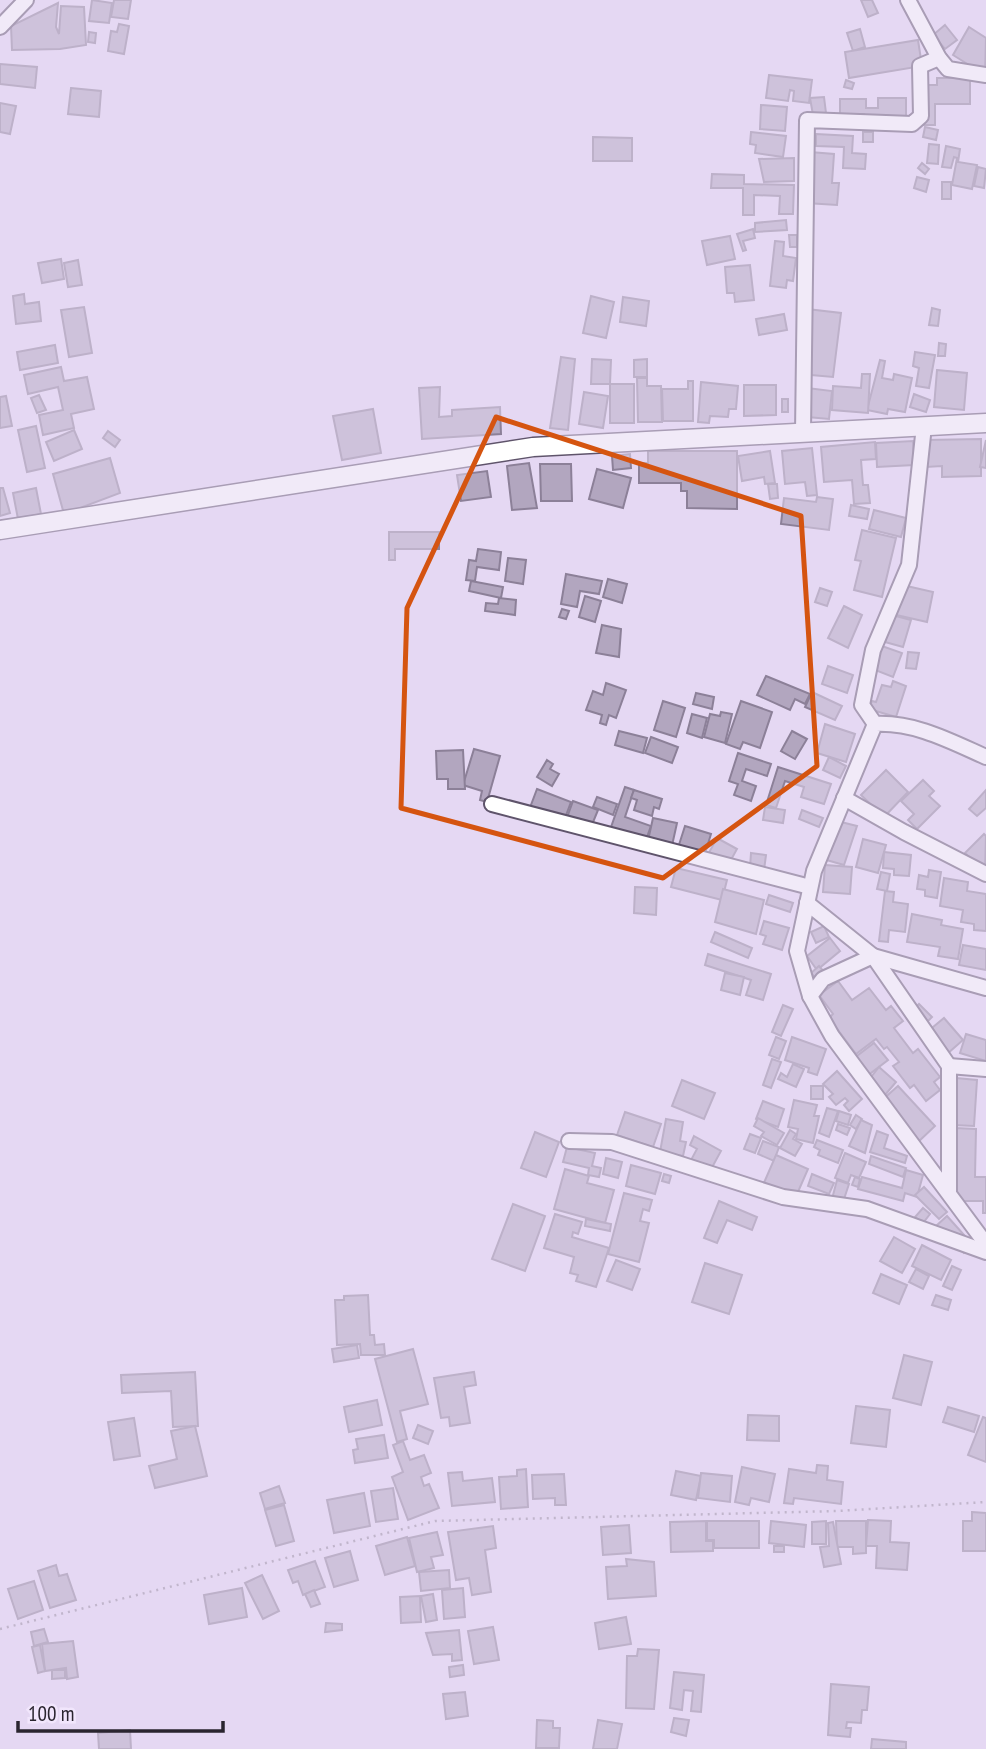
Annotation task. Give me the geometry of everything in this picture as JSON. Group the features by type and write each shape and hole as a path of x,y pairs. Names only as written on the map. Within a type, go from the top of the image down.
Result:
{"main road":[{"path":"0,530 533,447 986,423"}],"street":[{"path":"0,27 23,3 36,0"},
{"path":"908,0 939,58 948,69 986,75"},
{"path":"803,432 807,120 912,124 921,116 920,66 939,58"},
{"path":"875,724 862,705 873,650 909,565 924,426"},
{"path":"875,724 889,723 927,731 986,757"},
{"path":"875,724 810,887 797,951 810,996 832,1036 877,1101 912,1141 986,1244"},
{"path":"844,797 904,832 986,874"},
{"path":"492,804 810,887"},
{"path":"807,903 873,956 949,1066 948,1192"},
{"path":"810,996 822,979 873,956 986,988"},
{"path":"949,1066 986,1069"},
{"path":"569,1141 612,1142 783,1198 867,1209 986,1252"}],"path":[{"path":"0,1629 435,1521 837,1511 986,1502"}],"highlighted area":[{"path":"496,417 801,516 817,766 663,878 401,808 407,608"}],"building":[{"path":"92,0 112,3 109,23 89,21"},
{"path":"114,0 131,0 128,19 111,17"},
{"path":"861,0 872,0 878,13 868,17"},
{"path":"58,3 56,27 59,34 61,6 84,7 86,45 60,49 12,50 11,26"},
{"path":"119,24 129,26 124,54 108,51 111,31 117,32"},
{"path":"945,25 957,40 945,49 933,35"},
{"path":"969,27 986,38 985,75 953,55"},
{"path":"860,29 865,47 853,51 847,33"},
{"path":"89,32 96,33 95,43 88,42"},
{"path":"918,40 922,66 849,78 845,52"},
{"path":"0,64 37,67 35,88 0,84"},
{"path":"769,75 812,80 809,103 793,101 794,91 790,90 788,101 766,98"},
{"path":"937,78 970,78 970,104 935,104 935,125 918,125 918,85 937,85"},
{"path":"846,80 854,83 852,89 844,87"},
{"path":"71,88 101,91 99,117 68,114"},
{"path":"824,97 826,113 813,115 810,98"},
{"path":"878,98 906,98 906,126 864,127 864,114 854,114 855,123 840,123 840,99 866,99 866,108 878,108"},
{"path":"0,103 16,106 10,134 0,132"},
{"path":"761,105 787,107 785,131 760,129"},
{"path":"925,127 938,130 936,140 923,137"},
{"path":"751,132 786,136 783,157 755,153 756,145 750,144"},
{"path":"863,132 873,132 873,142 863,142"},
{"path":"816,134 853,136 852,153 866,154 865,169 843,168 844,147 816,146"},
{"path":"593,137 632,138 632,161 593,161"},
{"path":"929,144 939,145 938,164 927,163"},
{"path":"946,146 960,149 958,162 977,165 972,189 952,185 957,158 954,157 951,168 942,167"},
{"path":"810,152 834,154 832,183 839,183 837,205 806,203"},
{"path":"794,158 794,181 764,182 759,159"},
{"path":"922,163 929,169 925,174 918,168"},
{"path":"978,167 986,169 984,188 974,186"},
{"path":"712,174 744,175 744,184 794,185 793,214 779,214 780,196 754,195 754,215 743,215 743,188 711,188"},
{"path":"917,177 929,180 926,192 914,188"},
{"path":"942,182 951,182 951,199 942,199"},
{"path":"786,220 787,230 755,232 755,223"},
{"path":"753,229 755,238 743,241 746,250 743,251 737,234"},
{"path":"789,235 797,235 797,247 790,247"},
{"path":"730,236 735,259 707,265 702,241"},
{"path":"775,241 784,242 783,256 796,258 793,281 787,280 786,288 770,286"},
{"path":"61,259 64,279 42,283 38,263"},
{"path":"78,260 82,285 68,287 64,263"},
{"path":"750,265 754,300 735,302 734,293 727,293 725,267"},
{"path":"24,294 25,304 39,302 41,321 16,324 13,296"},
{"path":"591,296 614,302 606,338 583,333"},
{"path":"623,297 649,301 646,326 620,322"},
{"path":"84,307 92,353 69,357 61,310"},
{"path":"932,308 940,310 938,326 929,325"},
{"path":"807,309 841,313 833,377 800,374"},
{"path":"784,314 787,330 759,335 756,319"},
{"path":"939,343 946,344 945,356 938,356"},
{"path":"55,345 58,363 20,370 17,352"},
{"path":"915,352 935,355 929,388 916,386 919,368 913,366"},
{"path":"561,357 575,359 568,430 550,428"},
{"path":"592,359 611,360 610,384 591,384"},
{"path":"647,359 647,377 634,377 634,360"},
{"path":"880,360 885,361 882,378 893,380 894,374 912,378 905,412 888,409 887,414 867,410"},
{"path":"61,367 64,381 87,377 94,409 71,414 74,428 43,435 39,415 63,410 58,387 28,394 24,375"},
{"path":"937,370 967,373 964,410 934,407"},
{"path":"862,374 870,374 868,413 832,410 833,386 861,388"},
{"path":"637,378 647,378 647,386 661,386 662,422 638,422"},
{"path":"688,381 693,381 693,421 663,421 662,389 688,389"},
{"path":"701,382 738,386 736,409 729,409 728,417 710,416 709,423 698,422"},
{"path":"610,384 634,384 634,423 610,423"},
{"path":"744,385 776,385 776,415 744,416"},
{"path":"440,387 439,417 452,416 452,410 500,407 501,434 422,439 419,388"},
{"path":"799,387 832,391 829,419 796,416"},
{"path":"584,392 608,396 603,428 579,424"},
{"path":"914,394 930,400 926,412 910,407"},
{"path":"39,395 46,410 37,413 31,398"},
{"path":"6,396 12,426 0,428 0,397"},
{"path":"782,399 788,399 788,412 782,412"},
{"path":"373,409 381,453 342,460 333,416"},
{"path":"36,426 45,468 27,472 18,430"},
{"path":"74,430 82,449 54,461 46,442"},
{"path":"108,431 120,440 115,447 103,438"},
{"path":"981,439 981,476 942,477 942,466 926,467 925,440"},
{"path":"986,440 986,468 980,467"},
{"path":"913,441 914,465 877,467 876,443"},
{"path":"875,442 876,459 861,460 863,485 868,485 870,503 854,504 852,480 824,482 821,447"},
{"path":"812,448 817,495 807,496 805,482 785,484 782,451"},
{"path":"648,451 737,451 737,509 687,508 687,491 681,491 681,483 639,483 639,463 648,463"},
{"path":"770,451 775,483 765,484 764,477 742,481 738,456"},
{"path":"630,454 631,468 613,470 612,456"},
{"path":"110,458 120,493 64,514 53,474"},
{"path":"529,463 537,508 512,510 507,466"},
{"path":"540,464 571,464 572,501 541,501"},
{"path":"597,469 631,478 623,508 589,499"},
{"path":"487,471 491,497 461,501 457,475"},
{"path":"768,484 777,484 778,498 770,499"},
{"path":"0,488 3,488 10,513 0,516"},
{"path":"36,488 41,514 18,519 13,493"},
{"path":"817,497 833,499 829,530 781,524 784,498 816,502"},
{"path":"851,505 869,509 867,519 849,516"},
{"path":"874,510 906,518 901,537 869,529"},
{"path":"862,530 896,538 882,597 854,590 861,561 855,560"},
{"path":"389,532 439,532 439,549 395,549 395,560 389,560"},
{"path":"478,549 501,552 499,570 477,567 475,581 466,580 469,560 476,561"},
{"path":"508,558 526,560 523,584 505,581"},
{"path":"566,574 602,581 599,594 580,591 577,607 561,604"},
{"path":"608,579 627,584 622,603 603,597"},
{"path":"471,581 503,587 501,598 469,591"},
{"path":"898,584 933,592 927,622 892,614"},
{"path":"820,588 832,592 827,606 815,602"},
{"path":"585,596 601,601 595,622 579,617"},
{"path":"499,598 516,600 515,615 485,611 486,603 498,604"},
{"path":"844,606 862,615 848,648 828,638"},
{"path":"562,609 569,611 566,619 559,617"},
{"path":"892,615 911,620 903,647 885,642"},
{"path":"602,625 621,629 619,657 596,653"},
{"path":"879,645 902,653 893,677 870,668"},
{"path":"908,652 919,653 916,669 906,668"},
{"path":"828,666 853,675 847,693 822,684"},
{"path":"766,676 810,694 805,704 795,699 790,710 757,695"},
{"path":"893,681 906,686 896,717 869,709 872,701 876,702 882,685 891,687"},
{"path":"606,683 626,690 616,718 609,715 606,725 600,723 602,715 586,710 593,691 603,695"},
{"path":"812,692 842,706 835,720 805,707"},
{"path":"696,693 714,697 712,709 693,704"},
{"path":"663,701 685,708 676,737 654,730"},
{"path":"741,701 772,712 760,748 743,742 740,749 726,744"},
{"path":"721,712 732,714 725,743 704,737 710,714 720,716"},
{"path":"692,714 707,718 702,738 687,733"},
{"path":"825,724 855,734 846,762 817,753"},
{"path":"619,731 647,738 643,753 615,745"},
{"path":"792,731 807,739 795,759 781,751"},
{"path":"651,737 678,747 672,763 645,753"},
{"path":"474,749 500,756 487,802 480,800 482,791 463,785"},
{"path":"463,750 465,789 448,789 448,779 437,779 436,751"},
{"path":"738,753 771,764 767,776 746,769 742,781 756,786 751,801 734,795 738,784 729,781"},
{"path":"829,757 846,766 840,778 823,770"},
{"path":"547,760 553,764 550,769 559,774 552,786 537,777"},
{"path":"778,767 831,784 824,804 801,797 804,787 785,781 776,808 766,805"},
{"path":"886,770 908,792 884,817 861,795"},
{"path":"923,780 934,791 929,796 940,806 917,829 908,820 914,814 901,801"},
{"path":"625,787 634,790 625,817 651,826 644,845 609,833"},
{"path":"537,789 571,802 562,826 528,813"},
{"path":"634,790 662,799 659,809 654,807 652,816 634,810 637,800 631,798"},
{"path":"986,790 986,808 977,816 969,809"},
{"path":"597,797 617,804 613,815 593,807"},
{"path":"573,801 598,810 589,832 565,823"},
{"path":"765,807 785,810 783,823 763,820"},
{"path":"802,810 823,818 819,827 799,819"},
{"path":"653,818 677,823 671,850 647,845"},
{"path":"837,821 857,826 844,865 823,859"},
{"path":"685,826 711,834 703,860 677,851"},
{"path":"984,834 986,836 985,872 965,853"},
{"path":"717,838 737,849 726,869 706,858"},
{"path":"863,839 886,845 878,873 856,867"},
{"path":"884,852 911,855 909,876 894,875 894,869 883,868"},
{"path":"751,853 766,855 764,870 750,868"},
{"path":"825,865 852,867 850,894 823,892"},
{"path":"676,868 727,880 722,900 671,887"},
{"path":"929,870 941,872 937,898 925,896 925,890 917,889 919,875 928,877"},
{"path":"881,872 890,874 887,891 877,889"},
{"path":"944,878 968,882 967,891 986,894 986,931 974,930 974,924 961,922 963,910 940,906"},
{"path":"635,887 657,888 656,915 634,913"},
{"path":"723,889 764,900 756,934 715,922"},
{"path":"885,891 894,892 893,902 908,904 905,932 889,930 888,942 879,941"},
{"path":"769,895 793,903 790,912 766,904"},
{"path":"912,914 942,920 941,925 963,929 958,959 938,956 940,947 907,942"},
{"path":"764,921 789,928 782,950 763,944 766,936 760,934"},
{"path":"824,926 829,937 816,943 811,932"},
{"path":"715,932 752,948 748,958 711,942"},
{"path":"830,938 840,951 817,970 807,956"},
{"path":"963,945 986,949 986,970 959,965"},
{"path":"708,954 771,974 763,1000 746,995 751,980 705,965"},
{"path":"819,966 824,972 816,979 811,973"},
{"path":"725,973 744,977 740,995 721,990"},
{"path":"838,981 852,1000 869,988 886,1010 891,1006 903,1021 894,1028 913,1053 918,1049 940,1077 934,1082 940,1090 926,1101 914,1085 910,1088 893,1066 899,1062 887,1047 884,1049 876,1039 856,1054 829,1018 833,1014 819,995"},
{"path":"919,1004 932,1017 926,1023 913,1010"},
{"path":"783,1005 793,1009 781,1036 772,1032"},
{"path":"944,1018 963,1040 947,1054 927,1032"},
{"path":"966,1034 986,1040 986,1061 960,1053"},
{"path":"776,1037 786,1041 779,1059 769,1055"},
{"path":"792,1037 826,1049 817,1075 808,1072 809,1068 785,1060"},
{"path":"874,1043 888,1060 867,1076 853,1059"},
{"path":"772,1059 781,1062 771,1088 763,1085"},
{"path":"793,1064 804,1069 796,1087 778,1079 781,1073 787,1077"},
{"path":"879,1067 896,1082 885,1095 868,1081"},
{"path":"837,1071 862,1099 849,1111 844,1105 848,1101 845,1098 836,1105 829,1097 833,1094 823,1084"},
{"path":"956,1078 977,1080 974,1126 953,1125"},
{"path":"682,1080 715,1093 704,1119 672,1106"},
{"path":"811,1086 823,1086 823,1099 811,1099"},
{"path":"898,1086 935,1126 916,1144 881,1101"},
{"path":"794,1100 817,1105 814,1116 819,1116 813,1143 796,1139 798,1129 788,1127"},
{"path":"763,1101 784,1109 778,1127 756,1119"},
{"path":"827,1108 838,1111 829,1137 819,1133"},
{"path":"839,1111 851,1115 848,1125 836,1121"},
{"path":"625,1112 661,1124 653,1147 617,1135"},
{"path":"856,1115 862,1119 856,1129 850,1125"},
{"path":"758,1118 784,1133 777,1145 761,1136 764,1132 754,1126"},
{"path":"666,1119 683,1122 680,1141 686,1142 683,1156 660,1152"},
{"path":"861,1120 872,1125 865,1153 849,1146"},
{"path":"838,1124 850,1128 847,1135 836,1130"},
{"path":"955,1128 976,1129 975,1177 986,1177 986,1213 983,1213 983,1201 956,1201 956,1190 953,1189"},
{"path":"790,1130 796,1134 793,1139 802,1144 795,1156 780,1148"},
{"path":"877,1131 888,1135 884,1148 907,1156 905,1163 870,1152"},
{"path":"535,1132 559,1142 546,1177 521,1168"},
{"path":"750,1134 761,1138 755,1153 744,1149"},
{"path":"694,1136 721,1151 710,1171 691,1160 697,1149 690,1145"},
{"path":"817,1140 843,1150 838,1163 818,1155 820,1150 814,1147"},
{"path":"763,1141 779,1147 774,1161 758,1154"},
{"path":"567,1147 595,1153 592,1166 601,1168 599,1177 588,1175 589,1168 563,1162"},
{"path":"845,1153 866,1162 859,1178 851,1175 848,1183 835,1178"},
{"path":"776,1155 808,1169 794,1201 760,1192"},
{"path":"871,1156 906,1168 903,1177 869,1164"},
{"path":"606,1158 622,1162 618,1178 603,1174"},
{"path":"631,1165 661,1173 655,1194 626,1186"},
{"path":"565,1169 589,1176 587,1183 614,1190 605,1223 554,1209"},
{"path":"906,1170 923,1175 917,1197 905,1193 903,1201 858,1189 862,1177 902,1188"},
{"path":"664,1174 671,1176 669,1183 662,1181"},
{"path":"812,1174 834,1183 829,1194 808,1186"},
{"path":"855,1177 860,1179 858,1187 852,1185"},
{"path":"837,1180 849,1184 843,1202 832,1199"},
{"path":"924,1187 947,1212 939,1219 915,1195"},
{"path":"624,1193 652,1200 649,1211 643,1209 640,1221 649,1223 639,1262 608,1254"},
{"path":"719,1201 757,1217 752,1230 727,1220 717,1243 704,1238"},
{"path":"513,1204 545,1216 525,1271 492,1259"},
{"path":"923,1208 930,1214 923,1223 915,1217"},
{"path":"555,1214 582,1222 578,1234 573,1232 572,1237 609,1248 596,1287 576,1281 578,1275 570,1273 574,1257 544,1248"},
{"path":"947,1216 973,1245 964,1253 936,1226"},
{"path":"586,1219 611,1224 610,1231 585,1226"},
{"path":"894,1237 915,1249 902,1273 880,1261"},
{"path":"922,1245 951,1260 941,1280 912,1266"},
{"path":"616,1260 640,1269 632,1290 607,1281"},
{"path":"705,1263 742,1275 729,1314 692,1302"},
{"path":"952,1266 961,1270 952,1290 943,1286"},
{"path":"916,1269 929,1276 923,1289 909,1282"},
{"path":"881,1274 907,1285 899,1304 873,1293"},
{"path":"368,1295 370,1335 374,1335 375,1345 384,1344 385,1355 361,1355 360,1344 337,1345 335,1300 344,1300 344,1296"},
{"path":"936,1295 951,1300 948,1310 932,1305"},
{"path":"357,1345 359,1358 334,1362 332,1349"},
{"path":"413,1349 428,1404 400,1411 407,1439 397,1442 375,1359"},
{"path":"904,1355 932,1362 921,1405 893,1398"},
{"path":"195,1372 198,1426 173,1427 171,1391 122,1393 121,1375"},
{"path":"474,1372 476,1385 464,1387 470,1423 450,1426 449,1417 441,1418 434,1378"},
{"path":"377,1400 382,1425 349,1432 344,1407"},
{"path":"856,1406 890,1410 886,1447 851,1443"},
{"path":"948,1407 979,1416 974,1432 943,1422"},
{"path":"748,1415 779,1416 779,1441 747,1440"},
{"path":"983,1417 986,1418 986,1462 968,1455"},
{"path":"134,1418 140,1456 114,1460 108,1422"},
{"path":"418,1425 433,1431 428,1444 413,1438"},
{"path":"195,1426 207,1476 155,1488 149,1466 177,1459 171,1431"},
{"path":"384,1435 388,1458 355,1463 353,1450 358,1449 356,1439"},
{"path":"403,1441 410,1460 424,1455 431,1473 421,1477 424,1486 429,1484 439,1508 408,1520 392,1477 403,1472 393,1445"},
{"path":"817,1465 828,1466 827,1480 843,1482 841,1504 794,1498 793,1504 784,1503 789,1469 816,1473"},
{"path":"742,1467 775,1474 769,1502 751,1498 749,1505 735,1502"},
{"path":"526,1469 528,1507 501,1509 499,1477 517,1476 517,1470"},
{"path":"676,1471 701,1476 696,1500 671,1495"},
{"path":"462,1472 463,1481 492,1478 495,1502 452,1506 448,1473"},
{"path":"701,1473 732,1476 730,1502 698,1498"},
{"path":"564,1474 566,1505 555,1505 555,1498 533,1499 532,1475"},
{"path":"279,1486 285,1503 265,1509 260,1493"},
{"path":"393,1488 398,1519 376,1522 371,1491"},
{"path":"364,1493 370,1526 334,1533 327,1500"},
{"path":"284,1505 294,1541 276,1546 265,1510"},
{"path":"972,1512 986,1513 986,1551 963,1551 963,1521 972,1521"},
{"path":"868,1520 891,1521 890,1542 909,1543 907,1570 876,1568 877,1546 866,1546"},
{"path":"706,1521 706,1541 713,1541 713,1551 671,1552 670,1522"},
{"path":"707,1521 759,1521 759,1548 714,1548 714,1540 707,1540"},
{"path":"771,1521 806,1525 804,1547 769,1543"},
{"path":"826,1521 826,1544 812,1544 812,1522"},
{"path":"836,1521 866,1521 866,1553 853,1554 853,1547 837,1547"},
{"path":"833,1522 841,1564 824,1567 820,1547 829,1546 828,1523"},
{"path":"629,1525 631,1553 603,1555 601,1527"},
{"path":"493,1526 496,1548 485,1550 491,1592 472,1595 469,1578 456,1580 448,1532"},
{"path":"437,1532 443,1555 431,1557 434,1568 417,1572 409,1538"},
{"path":"407,1537 415,1566 385,1575 376,1546"},
{"path":"774,1546 784,1546 784,1552 774,1552"},
{"path":"350,1551 358,1580 334,1587 325,1558"},
{"path":"626,1559 654,1562 656,1596 608,1599 606,1567 627,1566"},
{"path":"315,1561 325,1587 303,1595 298,1581 293,1583 288,1570"},
{"path":"56,1565 59,1576 67,1574 76,1600 50,1608 38,1571"},
{"path":"449,1570 450,1588 421,1591 419,1572"},
{"path":"262,1575 279,1611 263,1619 245,1583"},
{"path":"34,1581 43,1610 18,1619 8,1589"},
{"path":"242,1588 247,1617 209,1624 204,1595"},
{"path":"463,1588 465,1617 444,1619 442,1590"},
{"path":"314,1590 320,1604 311,1607 305,1594"},
{"path":"433,1594 437,1620 426,1622 421,1596"},
{"path":"420,1596 421,1622 401,1623 400,1597"},
{"path":"626,1617 631,1644 599,1649 595,1623"},
{"path":"326,1623 342,1624 342,1630 325,1632"},
{"path":"493,1627 499,1660 474,1664 468,1631"},
{"path":"44,1629 48,1642 34,1646 31,1632"},
{"path":"459,1630 462,1660 452,1661 452,1654 433,1655 426,1633"},
{"path":"73,1641 78,1677 67,1679 66,1668 45,1671 42,1644"},
{"path":"40,1645 45,1671 38,1673 32,1647"},
{"path":"638,1649 659,1650 654,1709 626,1708 627,1656 637,1656"},
{"path":"463,1665 464,1675 450,1677 449,1667"},
{"path":"52,1670 65,1670 65,1678 52,1679"},
{"path":"674,1672 704,1675 701,1712 691,1711 693,1691 684,1690 682,1710 670,1708"},
{"path":"831,1684 869,1687 867,1710 862,1710 861,1723 847,1722 846,1728 851,1728 850,1737 828,1735"},
{"path":"465,1692 468,1716 446,1719 443,1694"},
{"path":"674,1718 689,1720 686,1736 671,1732"},
{"path":"537,1720 553,1721 553,1728 560,1728 559,1748 536,1748"},
{"path":"598,1720 622,1724 617,1749 593,1749"},
{"path":"130,1730 131,1749 99,1749 98,1733"},
{"path":"872,1739 906,1742 906,1749 871,1749"}]}
